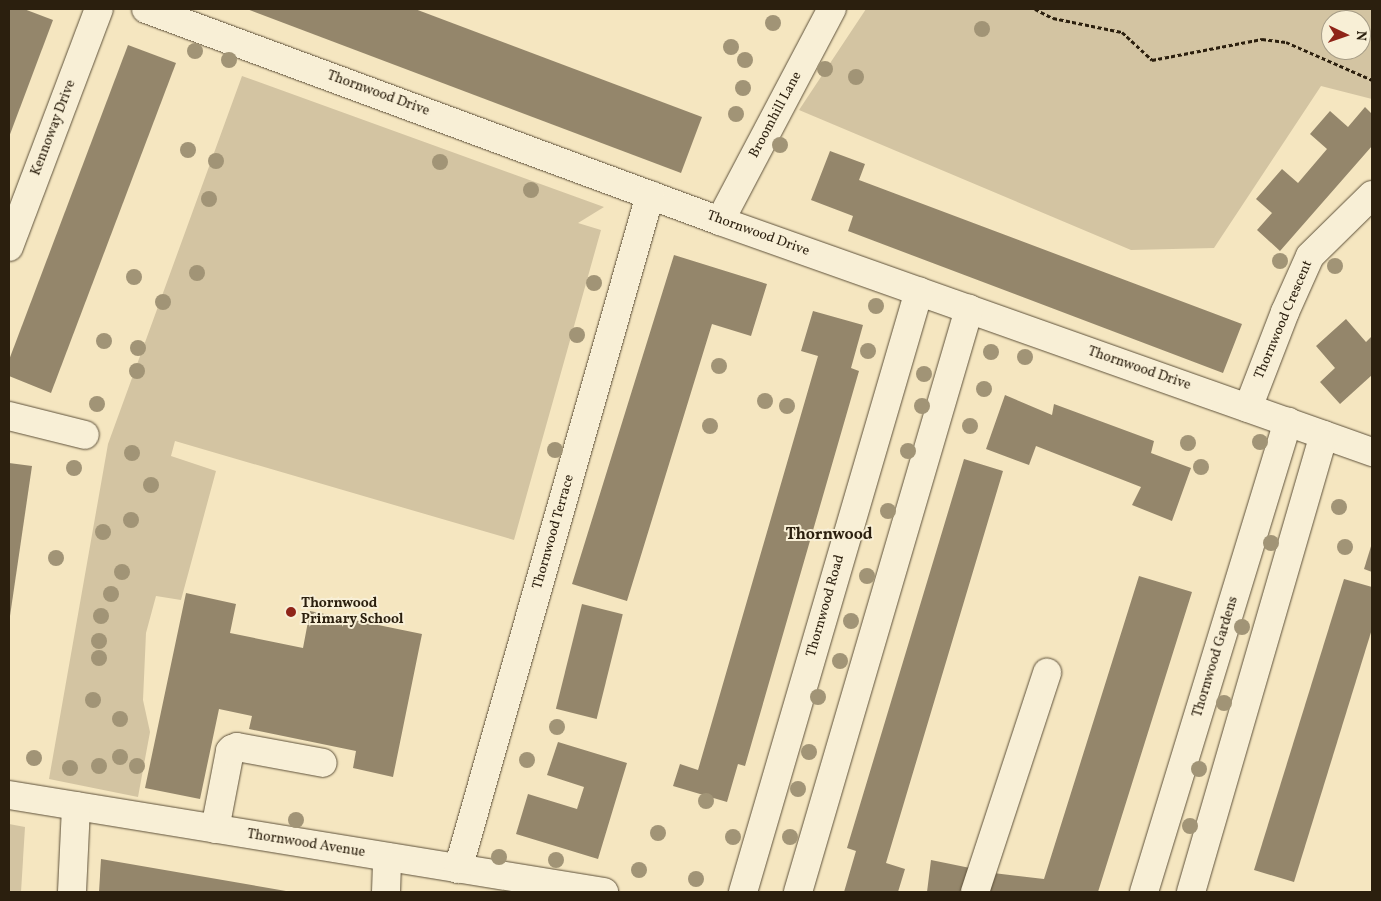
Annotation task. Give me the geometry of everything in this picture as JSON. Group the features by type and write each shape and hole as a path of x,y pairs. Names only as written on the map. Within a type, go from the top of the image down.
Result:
{"street":[{"name":"Kennoway Drive","path":"9,247 99,9"},
{"name":"Thornwood Drive","path":"146,9 720,221 1372,451"},
{"name":"Broomhill Lane","path":"720,221 832,9"},
{"name":"Thornwood Terrace","path":"458,869 650,195"},
{"name":"Thornwood Crescent","path":"1248,408 1285,312 1310,256 1372,195"},
{"name":"Thornwood Road","path":"743,892 919,291"},
{"path":"798,892 969,309"},
{"path":"9,416 85,435"},
{"name":"Thornwood Gardens","path":"1144,892 1288,422"},
{"path":"1191,892 1324,435"},
{"path":"975,892 1047,673"},
{"path":"215,829 230,751 232,749 237,748 323,763"},
{"name":"Thornwood Avenue","path":"9,795 604,892"},
{"path":"72,892 76,806"},
{"path":"386,892 387,857"}],"path":[{"path":"1035,9 1053,18 1122,32 1152,60 1262,38 1286,42 1372,80"}],"shaded area":[{"path":"866,9 1372,9 1372,99 1321,86 1214,248 1131,250 799,110"},
{"name":"Thornwood Primary School","path":"242,76 604,207 578,223 601,230 514,540 175,441 171,456 216,471 181,600 156,596 146,633 143,700 150,732 138,797 49,779 108,444"},
{"path":"9,824 25,827 21,892 9,892"}],"building":[{"path":"9,9 24,9 53,20 9,137"},
{"path":"247,9 415,9 702,117 681,173"},
{"path":"128,45 176,63 51,393 9,376 9,360"},
{"path":"1365,107 1372,114 1372,146 1280,251 1257,230 1272,213 1256,199 1282,169 1298,183 1327,149 1310,134 1330,111 1348,127"},
{"path":"830,151 865,164 859,180 1242,324 1223,373 848,231 853,216 811,200"},
{"path":"674,255 767,284 751,336 712,324 627,601 572,584"},
{"path":"813,311 863,325 851,368 859,371 745,766 738,764 727,802 673,786 680,764 698,770 818,356 801,351"},
{"path":"1346,319 1366,342 1372,336 1372,375 1340,404 1320,382 1335,368 1316,346"},
{"path":"1005,395 1052,415 1054,404 1154,441 1151,453 1191,468 1172,521 1132,505 1141,487 1036,446 1029,465 986,449"},
{"path":"964,459 1003,471 886,863 905,869 898,892 844,892 856,851 847,848"},
{"path":"9,463 32,466 10,616 9,616"},
{"path":"1372,543 1372,572 1364,569"},
{"path":"1139,576 1192,592 1098,892 979,892 985,872 1044,879"},
{"path":"1344,579 1372,587 1372,629 1294,882 1254,870"},
{"path":"186,593 236,604 230,633 303,648 310,611 422,634 393,777 353,768 356,751 249,729 252,716 219,709 200,799 145,788"},
{"path":"582,604 623,614 597,719 556,709"},
{"path":"558,742 627,763 598,859 516,834 528,794 577,809 584,787 547,775"},
{"path":"101,859 286,891 286,892 99,892"},
{"path":"931,860 975,869 968,892 927,892"}],"place":[{"name":"Thornwood Primary School","path":"291,612"}],"district":[{"name":"Thornwood","path":"829,535"}]}
